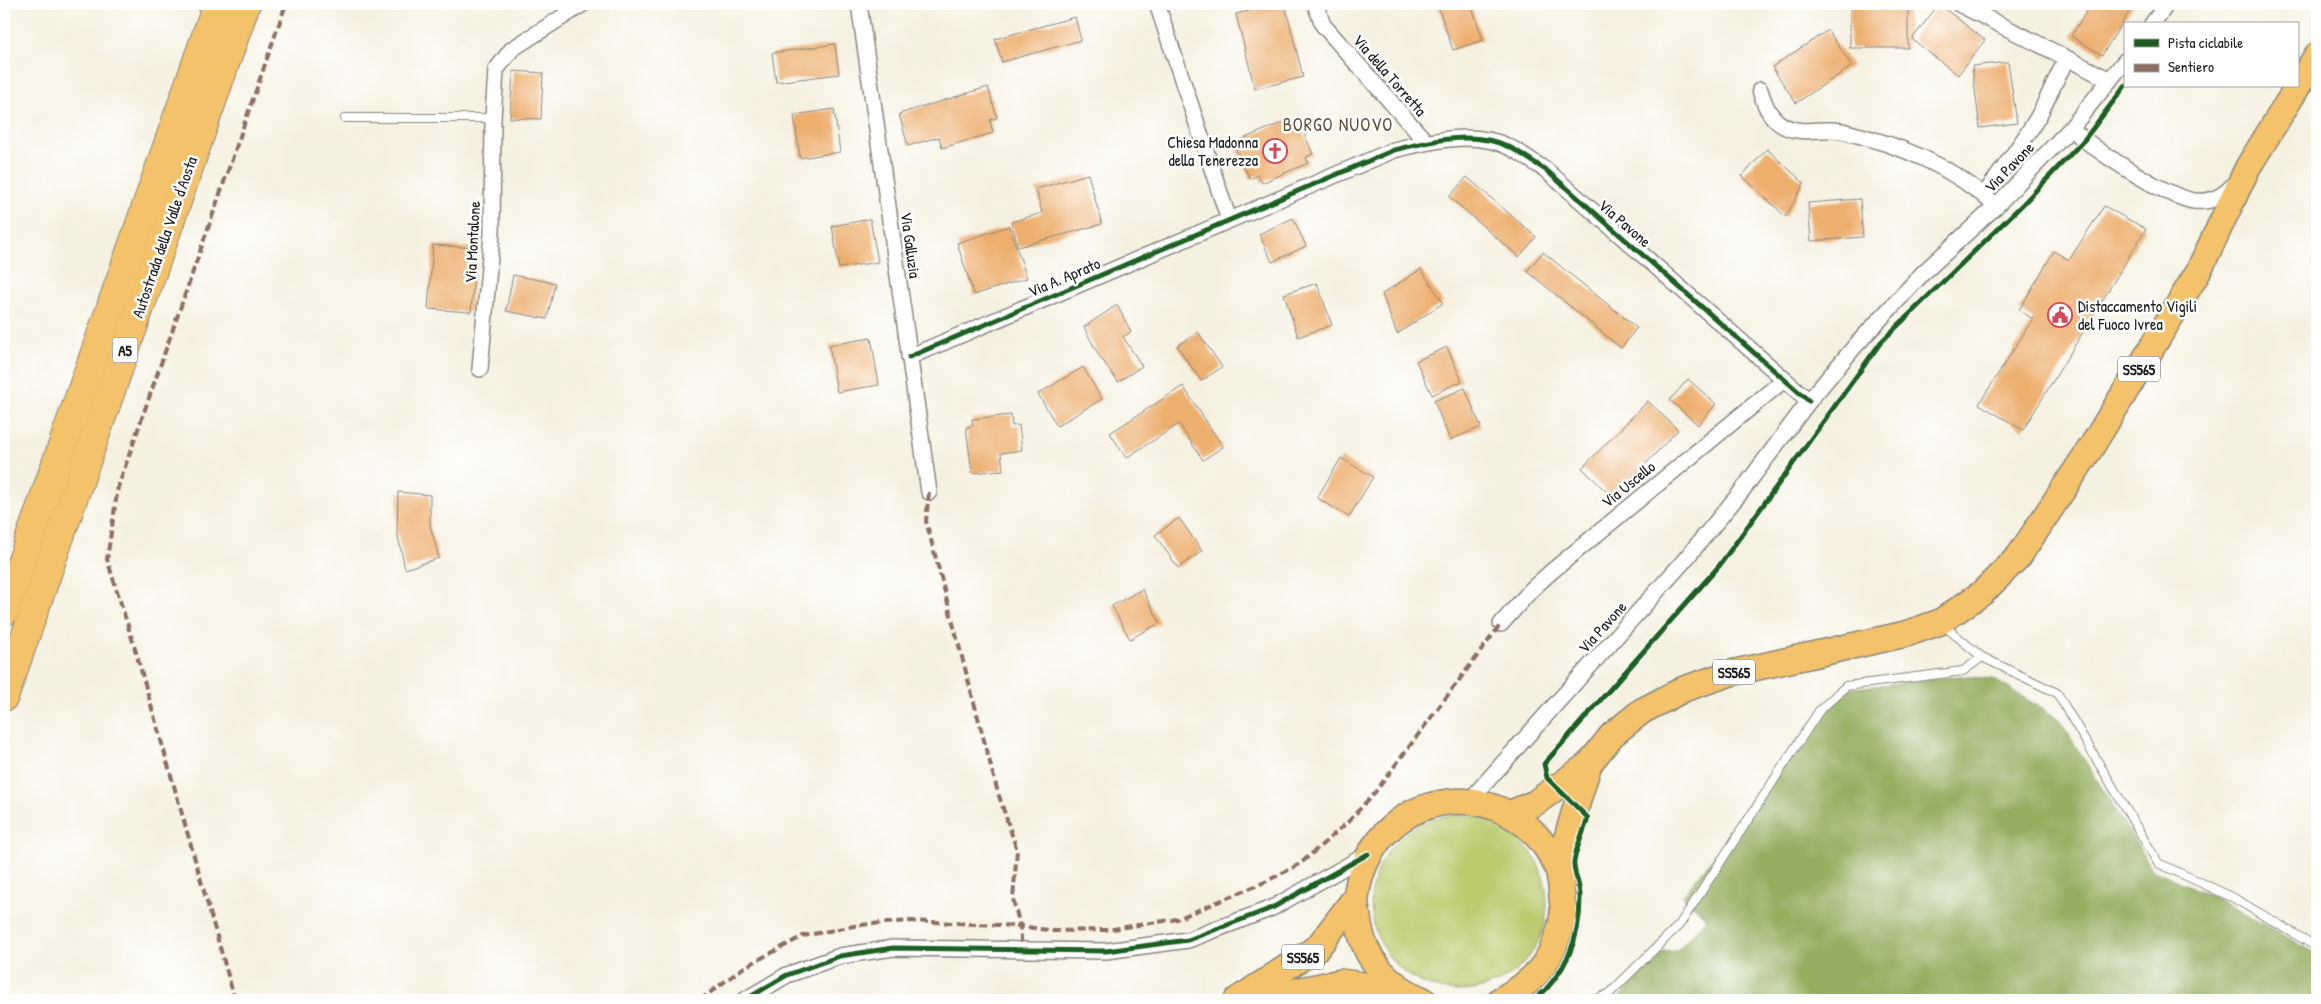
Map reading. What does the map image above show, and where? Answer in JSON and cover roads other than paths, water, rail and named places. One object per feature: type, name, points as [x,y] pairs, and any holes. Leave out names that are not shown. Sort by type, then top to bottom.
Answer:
[{"type":"highway","name":"Autostrada della Valle d'Aosta","points":[[4,612],[217,4]]},
{"type":"highway","name":"Autostrada della Valle d'Aosta","points":[[4,697],[246,4]]},
{"type":"main road","name":"SS565","points":[[2298,86],[2317,55]]},
{"type":"main road","name":"SS565","points":[[1511,813],[1536,803],[1589,764],[1612,736],[1642,711],[1684,689],[1731,673],[1906,634],[1940,622],[1982,594],[2019,556],[2042,523],[2198,272],[2248,167],[2297,88]]},
{"type":"main road","name":"SS565","points":[[1500,1000],[1532,979],[1552,953],[1564,916],[1558,867],[1589,764]]},
{"type":"main road","name":"SS565","points":[[1237,1000],[1318,947],[1355,898],[1368,854],[1388,829],[1423,806],[1470,800],[1511,813],[1538,834],[1558,867]]},
{"type":"main road","name":"SS565","points":[[1355,898],[1361,938],[1376,967],[1400,990]]},
{"type":"main road","name":"SS565","points":[[1250,1000],[1341,982],[1400,990],[1423,1000]]},
{"type":"street","name":"Via Montalone","points":[[480,369],[492,234],[493,118],[496,70],[512,49],[583,4]]},
{"type":"street","name":"Via Galluzia","points":[[859,4],[929,492]]},
{"type":"street","points":[[1157,4],[1229,220]]},
{"type":"street","name":"Via della Torretta","points":[[1315,4],[1323,25],[1426,142]]},
{"type":"street","points":[[1959,4],[2110,80]]},
{"type":"street","points":[[2154,22],[2167,4]]},
{"type":"street","points":[[1984,195],[2040,113],[2052,84],[2067,59]]},
{"type":"street","name":"Via Pavone","points":[[1470,800],[1683,562],[1741,492],[1810,401],[1856,345],[1923,273],[1996,206],[2071,128],[2124,62]]},
{"type":"street","points":[[1760,90],[1772,117],[1782,125],[1801,132],[1820,129],[1840,131],[1891,144],[1916,154],[1964,180],[1996,206]]},
{"type":"street","points":[[2071,128],[2084,140],[2166,192],[2194,201],[2209,200],[2225,195],[2248,167]]},
{"type":"street","name":"Via Pavone","points":[[1394,150],[1426,142],[1477,138],[1508,147],[1546,170],[1810,401]]},
{"type":"street","name":"Via A. Aprato","points":[[909,357],[1394,150]]},
{"type":"street","name":"Via Uscello","points":[[1502,624],[1532,589],[1552,571],[1784,380]]},
{"type":"street","points":[[745,1000],[787,974],[840,956],[892,948],[1106,951],[1188,940],[1272,908],[1368,854]]},
{"type":"lane","points":[[345,118],[493,118]]},
{"type":"lane","points":[[1940,622],[1982,657],[2057,693],[2158,864],[2232,897],[2317,947]]},
{"type":"lane","points":[[1595,1000],[1610,993],[1680,924],[1819,711],[1832,698],[1846,686],[1963,671],[1982,657]]},
{"type":"place","name":"Chiesa Madonna della Tenerezza","points":[[1275,151]]},
{"type":"place","name":"Distaccamento Vigili del Fuoco Ivrea","points":[[2060,315]]},
{"type":"district","name":"BORGO NUOVO","points":[[1338,124]]}]
